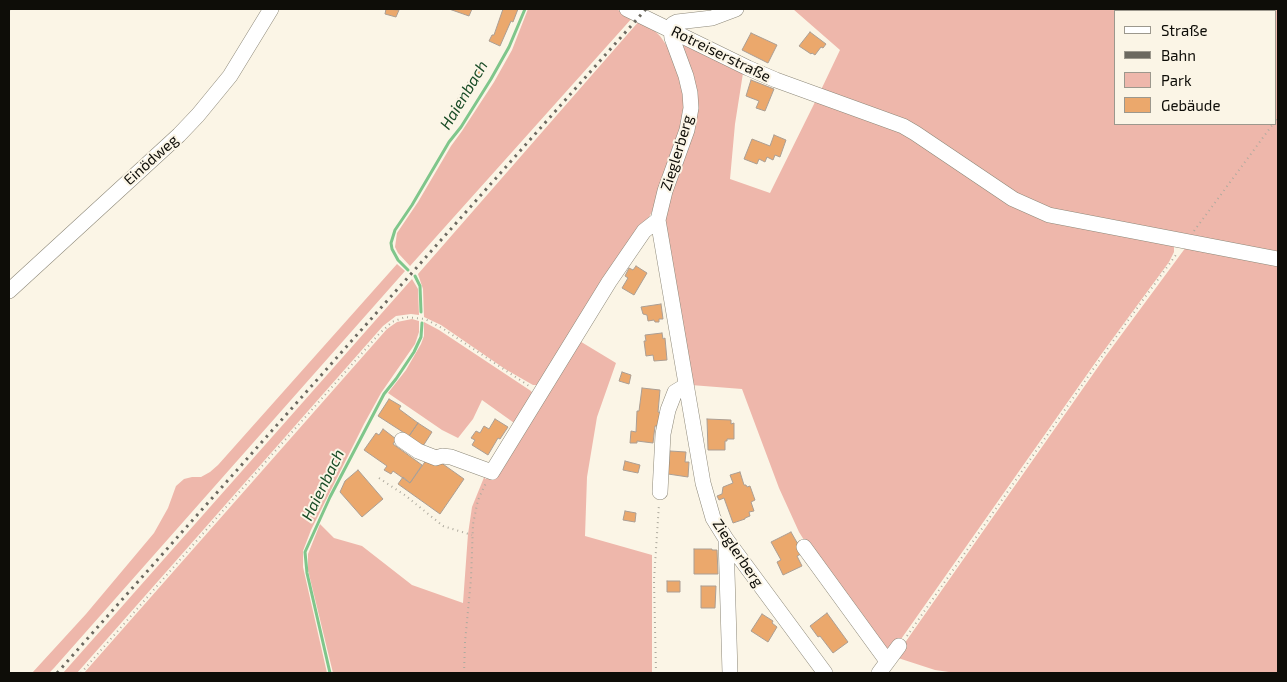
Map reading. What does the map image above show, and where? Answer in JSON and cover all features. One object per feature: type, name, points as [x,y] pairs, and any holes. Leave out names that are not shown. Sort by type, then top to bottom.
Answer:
[{"type":"street","name":"Einödweg","points":[[9,291],[179,135],[198,115],[230,76],[271,9]]},
{"type":"street","name":"Rotreiserstraße","points":[[628,9],[748,68],[815,95],[903,126],[1013,198],[1049,215],[1278,260]]},
{"type":"street","points":[[671,30],[673,24],[677,22],[712,18],[736,10]]},
{"type":"street","name":"Zieglerberg","points":[[671,30],[672,38],[686,76],[691,108],[687,130],[665,191],[658,220],[685,386],[708,502],[713,518],[726,539],[825,673]]},
{"type":"street","points":[[402,440],[418,451],[436,458],[442,456],[451,457],[492,472],[635,242],[648,227],[658,220]]},
{"type":"street","points":[[660,492],[666,416],[672,395],[678,389],[685,386]]},
{"type":"street","points":[[726,539],[730,673]]},
{"type":"street","points":[[804,547],[883,667],[900,646]]},
{"type":"path","points":[[900,646],[1118,334],[1272,125]]},
{"type":"path","points":[[81,673],[269,458],[379,334],[392,322],[401,318],[413,317],[432,323],[541,393]]},
{"type":"path","points":[[464,673],[471,579],[472,535],[476,509],[492,472]]},
{"type":"path","points":[[379,478],[406,496],[444,526],[472,535]]},
{"type":"path","points":[[656,673],[654,580],[660,492]]},
{"type":"green space","points":[[528,9],[616,9],[633,17],[410,266],[395,247],[397,233],[451,146],[494,82],[512,50]]},
{"type":"green space","points":[[793,9],[1278,9],[1278,256],[1044,209],[982,174],[820,92],[840,50]]},
{"type":"green space","points":[[640,20],[660,36],[681,74],[686,116],[655,206],[648,219],[541,385],[533,385],[505,369],[441,325],[424,317],[423,289],[418,274]]},
{"type":"green space","points":[[686,44],[743,73],[735,124],[730,179],[770,193],[816,100],[902,131],[998,195],[1174,245],[1174,252],[1169,262],[1100,356],[899,642],[888,651],[814,556],[799,532],[779,488],[742,389],[691,385],[665,217],[667,203],[689,137],[682,47]]},
{"type":"green space","points":[[1186,247],[1278,263],[1278,673],[956,673],[935,670],[895,657],[1105,357]]},
{"type":"green space","points":[[397,264],[405,271],[54,668],[49,673],[32,673],[86,614],[154,533],[168,508],[176,486],[184,479],[201,477],[218,465]]},
{"type":"green space","points":[[412,279],[418,289],[419,315],[396,316],[383,326],[77,673],[63,673]]},
{"type":"green space","points":[[412,319],[419,321],[419,332],[415,344],[381,393],[364,424],[311,530],[303,551],[303,567],[327,673],[84,673],[387,329],[397,322]]},
{"type":"green space","points":[[424,322],[531,391],[533,394],[517,425],[482,400],[473,419],[458,438],[442,430],[388,393],[406,370],[421,344],[424,336]]},
{"type":"green space","points":[[578,340],[616,363],[597,417],[587,477],[585,536],[652,555],[652,673],[333,673],[308,570],[308,554],[320,524],[334,538],[362,546],[412,585],[463,603],[472,507],[485,475],[485,479],[493,477]]},
{"type":"building","points":[[386,9],[399,10],[396,17],[385,14]]},
{"type":"building","points":[[449,9],[472,9],[469,16]]},
{"type":"building","points":[[503,9],[518,9],[500,46],[489,41],[492,35],[494,35]]},
{"type":"building","points":[[810,32],[826,44],[815,55],[799,46]]},
{"type":"building","points":[[751,33],[777,45],[768,63],[742,50]]},
{"type":"building","points":[[476,69],[483,74],[462,107],[455,103]]},
{"type":"building","points":[[751,80],[774,89],[765,111],[756,108],[759,101],[746,96]]},
{"type":"building","points":[[774,135],[786,140],[780,157],[775,155],[773,160],[767,157],[765,162],[759,159],[757,164],[744,159],[752,139],[770,146]]},
{"type":"building","points":[[636,266],[647,273],[634,295],[622,288],[628,278],[625,276],[629,268],[633,270]]},
{"type":"building","points":[[661,304],[663,319],[659,319],[659,322],[654,320],[648,321],[647,315],[643,314],[641,307]]},
{"type":"building","points":[[662,333],[663,339],[665,338],[667,360],[654,361],[653,355],[646,356],[645,335]]},
{"type":"building","points":[[622,372],[631,375],[629,384],[619,381]]},
{"type":"building","points":[[642,388],[660,390],[658,412],[661,413],[660,426],[655,426],[653,443],[637,441],[637,443],[630,443],[631,431],[636,432],[637,411],[639,411]]},
{"type":"building","points":[[389,399],[401,406],[399,409],[418,423],[409,436],[378,416]]},
{"type":"building","points":[[495,419],[508,427],[500,439],[498,438],[488,455],[472,445],[475,440],[471,438],[476,431],[480,433],[484,426],[489,429]]},
{"type":"building","points":[[707,419],[731,420],[731,424],[734,423],[734,439],[727,439],[725,441],[725,450],[708,450]]},
{"type":"building","points":[[418,423],[432,432],[423,446],[409,436]]},
{"type":"building","points":[[383,429],[396,439],[393,444],[422,465],[410,483],[393,471],[391,474],[384,470],[387,466],[364,450],[376,433],[379,435]]},
{"type":"building","points":[[670,451],[686,452],[685,462],[689,462],[688,477],[668,474]]},
{"type":"building","points":[[427,459],[437,466],[440,462],[464,479],[440,514],[398,484],[403,477],[410,483]]},
{"type":"building","points":[[625,461],[640,465],[638,473],[623,470]]},
{"type":"building","points":[[358,470],[383,499],[362,517],[340,492],[345,481]]},
{"type":"building","points":[[740,472],[744,485],[750,486],[755,500],[751,502],[754,511],[749,512],[750,516],[745,519],[733,523],[724,498],[719,500],[717,496],[722,494],[723,487],[733,483],[730,475]]},
{"type":"building","points":[[625,511],[636,513],[635,522],[623,520]]},
{"type":"building","points":[[791,532],[803,553],[797,556],[802,566],[783,575],[777,562],[781,560],[771,542]]},
{"type":"building","points":[[694,549],[717,550],[718,574],[694,574]]},
{"type":"building","points":[[667,581],[680,581],[680,592],[667,592]]},
{"type":"building","points":[[701,586],[716,586],[715,608],[701,608]]},
{"type":"building","points":[[827,613],[848,642],[833,653],[810,626]]},
{"type":"building","points":[[762,614],[773,621],[772,623],[777,627],[768,642],[751,631]]},
{"type":"waterway","name":"Haienbach","points":[[408,270],[398,260],[392,249],[391,243],[395,230],[449,142],[461,127],[491,79],[509,47],[525,9]]},
{"type":"waterway","name":"Haienbach","points":[[415,276],[420,286],[421,312]]},
{"type":"waterway","name":"Haienbach","points":[[330,673],[307,573],[305,552],[330,497],[384,394],[414,352],[421,337],[422,323]]},
{"type":"railway","points":[[57,673],[646,9]]}]
